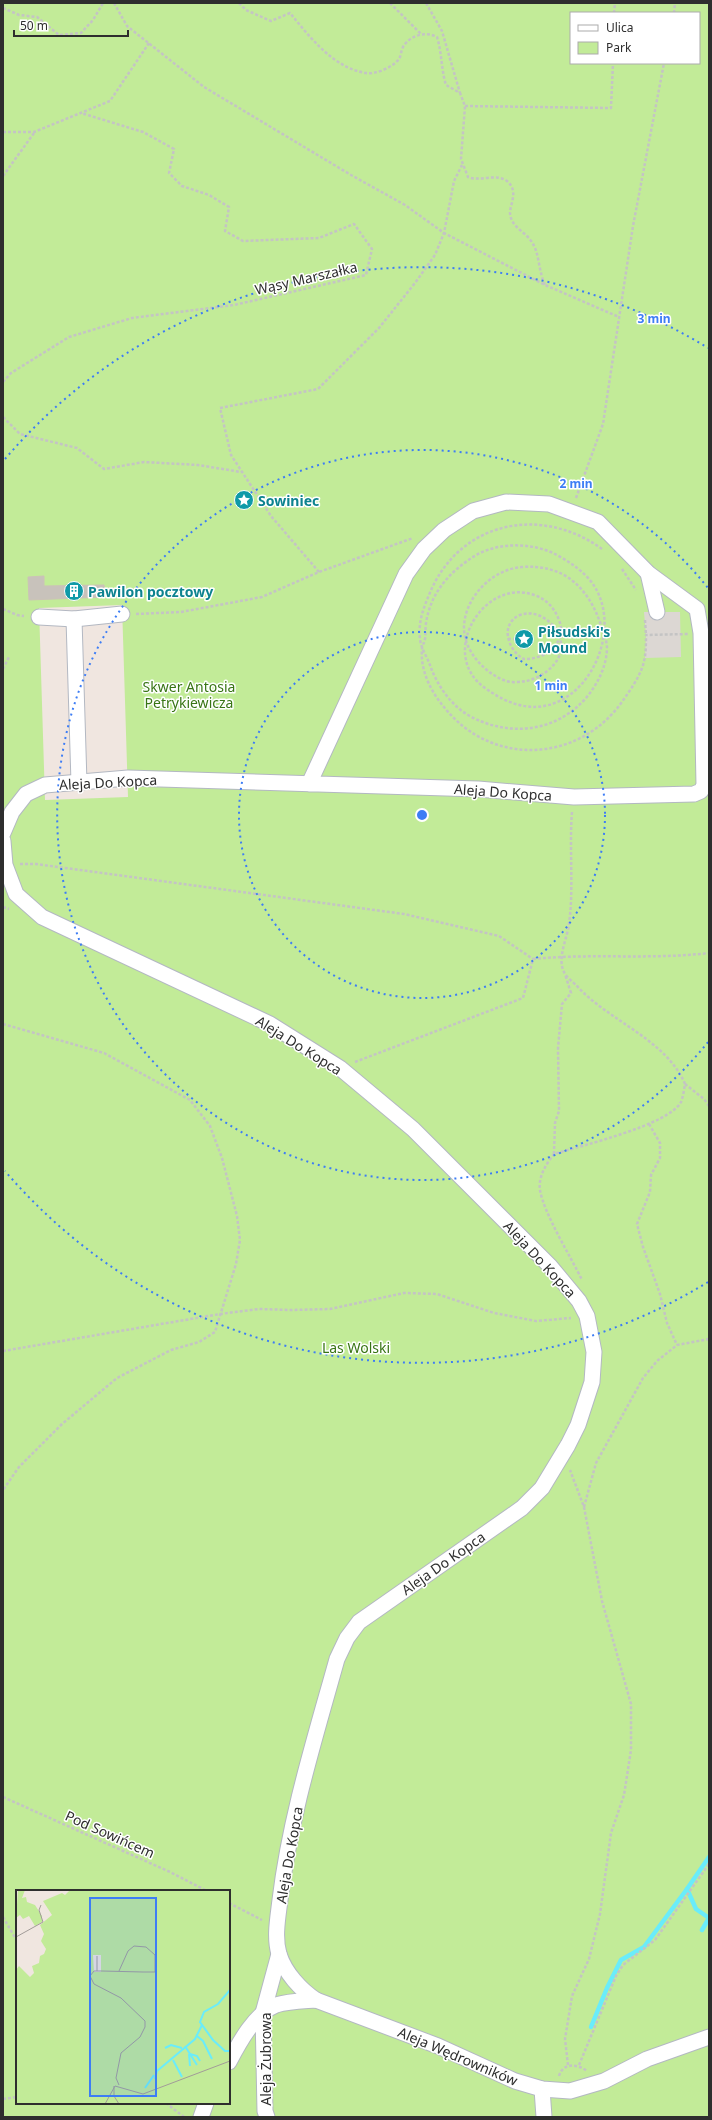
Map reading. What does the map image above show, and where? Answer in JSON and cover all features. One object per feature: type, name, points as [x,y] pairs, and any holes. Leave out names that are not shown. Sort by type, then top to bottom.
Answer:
[{"type":"street","points":[[309,784],[399,587],[424,549],[444,530],[473,511],[506,502],[527,502],[549,504],[598,522],[648,573],[697,609],[695,633]]},
{"type":"street","points":[[648,573],[651,612]]},
{"type":"street","points":[[39,617],[74,619],[126,613]]},
{"type":"street","points":[[74,619],[79,783]]},
{"type":"street","name":"Aleja Do Kopca","points":[[3,833],[12,812],[26,794],[45,785],[128,778],[478,789],[574,797],[694,794],[701,791],[704,785],[695,633]]},
{"type":"street","name":"Aleja Do Kopca","points":[[3,841],[5,865],[16,894],[42,917],[270,1024],[340,1068],[413,1129],[550,1266],[579,1301],[587,1316],[594,1352],[592,1382],[578,1425],[568,1445],[542,1488],[522,1508],[374,1610],[359,1622],[347,1638],[337,1659],[294,1813],[283,1873],[277,1928],[279,1954],[297,1984],[316,2000]]},
{"type":"street","name":"Aleja Żubrowa","points":[[267,2117],[265,2111],[263,2013],[279,1954]]},
{"type":"street","name":"Aleja Wędrowników","points":[[230,2060],[252,2025],[263,2013],[276,2005],[297,2001],[316,2000],[438,2046],[515,2082],[542,2089],[570,2091],[604,2081],[647,2059],[709,2037]]},
{"type":"street","points":[[542,2089],[544,2117]]},
{"type":"street","points":[[201,2117],[206,2104]]},
{"type":"path","points":[[3,8],[19,14],[37,17],[59,35],[81,33],[93,20],[102,3]]},
{"type":"path","points":[[114,3],[127,26],[204,87],[351,175],[405,205],[444,233],[545,285],[619,317]]},
{"type":"path","points":[[239,3],[246,10],[271,21],[290,13],[320,49],[347,66],[367,74],[390,66],[399,59],[403,46],[421,34],[430,33],[437,37],[442,51],[440,60],[446,85],[460,94]]},
{"type":"path","points":[[390,3],[421,34]]},
{"type":"path","points":[[319,572],[271,516],[231,455],[220,408],[318,389],[379,328],[411,289],[435,255],[444,233],[454,181],[462,165],[465,106],[460,94],[442,31],[426,3]]},
{"type":"path","points":[[3,132],[34,132],[110,101],[149,43]]},
{"type":"path","points":[[465,106],[611,108],[613,64]]},
{"type":"path","points":[[571,512],[603,424],[633,226],[664,64]]},
{"type":"path","name":"Wąsy Marszałka","points":[[3,382],[11,373],[69,337],[132,318],[234,305],[366,275],[372,249],[354,224],[319,238],[244,241],[225,231],[229,207],[209,195],[182,186],[169,173],[174,149],[142,132],[81,113]]},
{"type":"path","points":[[3,176],[34,132]]},
{"type":"path","points":[[462,165],[468,177],[474,180],[496,178],[506,181],[510,186],[515,198],[510,213],[517,230],[526,235],[534,245],[538,268],[545,285]]},
{"type":"path","points":[[3,417],[20,434],[77,448],[104,469],[144,462],[198,465],[242,472]]},
{"type":"path","points":[[608,553],[576,533],[558,527],[522,524],[488,532],[459,551],[436,577],[422,611],[420,624],[422,658],[428,681],[437,699],[452,718],[464,729],[478,738],[510,750],[534,751],[556,747],[586,735],[616,711],[636,682],[645,658],[646,635],[651,612]]},
{"type":"path","points":[[126,613],[144,615],[181,612],[262,597],[319,572],[396,542],[417,537]]},
{"type":"path","points":[[422,646],[425,638],[426,623],[443,581],[465,562],[484,551],[512,545],[543,548],[573,564],[591,581],[601,602],[605,618],[604,634],[599,656],[586,681],[568,696],[545,706],[520,706],[497,697],[480,685],[466,665],[463,646],[466,639],[475,618],[490,602],[505,593],[522,591],[547,601],[560,621],[562,632],[560,639],[546,654],[532,660],[524,659],[518,656],[509,646],[509,628],[514,619],[521,615],[531,613],[542,616],[552,624],[560,639],[562,645],[557,658],[544,674],[529,681],[508,682],[486,670],[472,652],[466,639],[464,628],[466,614],[473,598],[484,584],[499,574],[520,567],[544,568],[567,576],[583,590],[591,601],[604,634],[607,650],[604,666],[589,694],[569,714],[544,726],[530,729],[491,725],[466,714],[441,688],[422,646]]},
{"type":"path","points":[[621,568],[638,597]]},
{"type":"path","points":[[3,609],[17,615],[39,617]]},
{"type":"path","points":[[646,635],[695,633]]},
{"type":"path","points":[[508,639],[519,639],[521,642],[526,643],[530,638],[526,634],[520,636],[519,639]]},
{"type":"path","points":[[3,669],[9,658]]},
{"type":"path","points":[[554,1154],[555,1123],[559,1111],[558,1048],[562,1004],[571,993],[564,972],[562,956],[569,924],[570,836],[574,797]]},
{"type":"path","points":[[5,865],[36,864],[404,914],[499,936],[533,959],[562,956],[678,956],[709,952]]},
{"type":"path","points":[[340,1068],[523,998],[533,959]]},
{"type":"path","points":[[564,972],[586,996],[660,1050],[676,1067],[685,1084],[704,1099],[709,1106]]},
{"type":"path","points":[[3,1024],[104,1053],[190,1100],[210,1126],[226,1172],[237,1216],[240,1240],[236,1264],[215,1332],[199,1342],[171,1350],[116,1378],[62,1424],[19,1467],[3,1490]]},
{"type":"path","points":[[583,1282],[546,1207],[540,1189],[544,1166],[554,1154],[649,1124],[667,1115],[681,1102],[685,1084]]},
{"type":"path","points":[[649,1124],[660,1143],[660,1158],[651,1175],[650,1192],[637,1224],[643,1247],[660,1294],[667,1323],[677,1345]]},
{"type":"path","points":[[3,1351],[220,1314],[258,1309],[330,1309],[404,1293],[437,1294],[494,1313],[536,1321],[587,1316]]},
{"type":"path","points":[[584,1507],[596,1463],[643,1378],[657,1361],[677,1345],[709,1339]]},
{"type":"path","points":[[570,1469],[584,1507],[602,1601],[631,1704],[631,1750],[624,1795],[611,1833],[600,1914],[589,1959],[572,1996],[565,2039],[568,2066],[579,2065],[616,1976],[623,1965],[646,1949],[655,1940],[692,1891],[709,1864]]},
{"type":"path","name":"Pod Sowińcem","points":[[3,1797],[170,1872],[205,1890]]},
{"type":"path","points":[[230,1903],[277,1928]]},
{"type":"path","points":[[3,1917],[16,1939]]},
{"type":"path","points":[[3,2099],[16,2097]]},
{"type":"path","points":[[167,2104],[184,2117]]},
{"type":"green space","name":"Las Wolski","points":[[3,3],[709,3],[709,2117],[3,2117]],"holes":[[[122,605],[128,797],[45,800],[39,608]]]},
{"type":"shaded area","points":[[644,612],[680,612],[681,657],[645,658],[646,635]]},
{"type":"building","name":"Pawilon pocztowy","points":[[44,576],[44,586],[104,585],[105,597],[29,600],[28,577]]},
{"type":"waterway","points":[[702,1930],[709,1918],[696,1909],[687,1889],[709,1857]]},
{"type":"waterway","points":[[591,2027],[607,1988],[621,1960],[644,1947],[687,1889]]},
{"type":"place","name":"Sowiniec","points":[[244,500]]},
{"type":"place","name":"Pawilon pocztowy","points":[[74,591]]},
{"type":"place","name":"Piłsudski's Mound","points":[[524,639]]},
{"type":"park label","name":"Skwer Antosia Petrykiewicza","points":[[189,694]]}]
